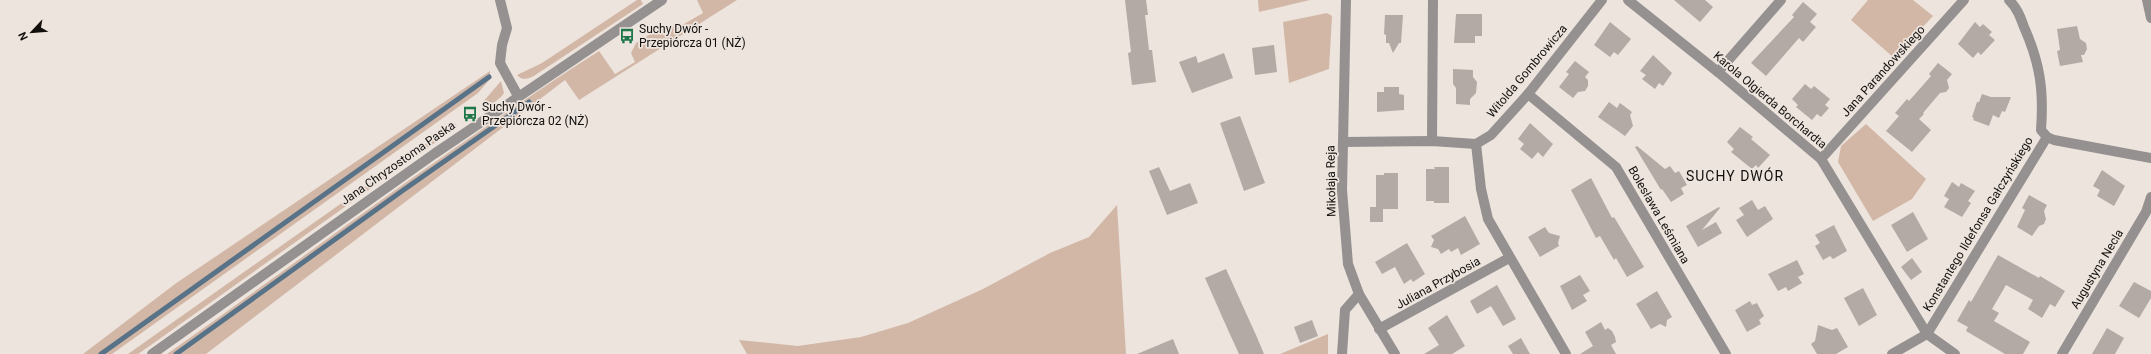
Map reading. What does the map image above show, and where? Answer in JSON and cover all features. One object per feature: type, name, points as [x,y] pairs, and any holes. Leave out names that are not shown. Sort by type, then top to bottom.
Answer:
[{"type":"street","points":[[500,0],[507,28],[502,45],[500,62],[518,96]]},
{"type":"street","name":"Jana Chryzostoma Paska","points":[[152,354],[518,96],[662,0]]},
{"type":"street","name":"Mikołaja Reja","points":[[1346,0],[1342,190],[1348,264],[1359,294],[1394,354]]},
{"type":"street","points":[[1432,142],[1433,0]]},
{"type":"street","name":"Witolda Gombrowicza","points":[[1476,144],[1492,135],[1528,94],[1602,0]]},
{"type":"street","name":"Karola Olgierda Borchardta","points":[[1628,0],[1718,72],[1821,159],[1927,334],[1955,354]]},
{"type":"street","points":[[1718,72],[1781,0]]},
{"type":"street","name":"Jana Parandowskiego","points":[[1821,159],[1964,0]]},
{"type":"street","name":"Konstantego Ildefonsa Gałczyńskiego","points":[[1892,354],[1927,334],[2047,137],[2041,130],[2043,101],[2036,53],[2016,7],[2009,0]]},
{"type":"street","points":[[2147,0],[2151,18]]},
{"type":"street","name":"Bolesława Leśmiana","points":[[1528,94],[1616,167],[1726,354]]},
{"type":"street","points":[[2047,137],[2054,140],[2151,158]]},
{"type":"street","points":[[1343,142],[1432,142],[1476,144],[1481,189],[1488,219],[1509,258],[1566,354]]},
{"type":"street","name":"Augustyna Necla","points":[[2062,354],[2146,212],[2151,196]]},
{"type":"street","name":"Juliana Przybosia","points":[[1379,329],[1509,258]]},
{"type":"street","points":[[1342,354],[1345,310],[1359,294]]},
{"type":"shaded area","points":[[637,0],[641,0],[643,4],[537,74],[527,79],[520,78],[517,75],[542,63]]},
{"type":"shaded area","points":[[697,0],[737,0],[579,100],[565,80],[206,354],[167,354],[489,124],[599,51],[615,74],[635,62],[631,53],[636,43],[665,25],[675,26],[684,24],[703,13]]},
{"type":"shaded area","points":[[1258,0],[1310,0],[1259,12]]},
{"type":"shaded area","points":[[1868,0],[1913,0],[1933,16],[1894,58],[1851,20]]},
{"type":"shaded area","points":[[1327,13],[1332,16],[1329,69],[1289,83],[1283,22]]},
{"type":"shaded area","points":[[490,71],[490,79],[478,93],[112,354],[83,354],[175,284]]},
{"type":"shaded area","points":[[501,81],[504,93],[486,109],[482,103]]},
{"type":"shaded area","points":[[455,123],[457,127],[151,345],[138,354],[128,354]]},
{"type":"shaded area","points":[[1866,124],[1926,179],[1912,199],[1873,221],[1838,162],[1841,146]]},
{"type":"shaded area","points":[[1117,205],[1126,354],[747,354],[739,340],[798,346],[861,337],[908,323],[983,289],[1050,253],[1089,237]]},
{"type":"shaded area","points":[[1328,334],[1328,354],[1280,354]]},
{"type":"building","points":[[1125,0],[1146,0],[1148,15],[1145,15],[1149,50],[1152,50],[1156,82],[1132,85],[1128,53],[1131,52]]},
{"type":"building","points":[[1674,0],[1705,0],[1713,7],[1700,22]]},
{"type":"building","points":[[1803,2],[1817,14],[1810,22],[1816,27],[1803,42],[1799,38],[1766,76],[1751,63],[1794,17],[1792,15]]},
{"type":"building","points":[[1456,14],[1482,14],[1482,36],[1475,36],[1475,43],[1454,43]]},
{"type":"building","points":[[1385,15],[1403,15],[1401,43],[1399,43],[1393,53],[1389,43],[1386,43],[1386,35],[1384,34]]},
{"type":"building","points":[[1610,22],[1631,39],[1618,55],[1614,52],[1610,57],[1594,45]]},
{"type":"building","points":[[1975,22],[1980,27],[1983,24],[1992,32],[1989,35],[1995,40],[1981,55],[1978,52],[1973,58],[1958,44]]},
{"type":"building","points":[[2077,26],[2080,39],[2086,43],[2087,49],[2084,55],[2081,55],[2083,62],[2060,66],[2057,51],[2060,50],[2057,29]]},
{"type":"building","points":[[1274,45],[1277,72],[1255,75],[1252,48]]},
{"type":"building","points":[[1224,53],[1233,78],[1192,93],[1179,62],[1196,56],[1198,63]]},
{"type":"building","points":[[1653,55],[1672,73],[1663,86],[1659,83],[1655,89],[1642,79],[1646,75],[1640,71]]},
{"type":"building","points":[[1575,61],[1589,72],[1585,77],[1588,80],[1588,86],[1585,91],[1578,92],[1573,98],[1559,87],[1569,74],[1566,72]]},
{"type":"building","points":[[1938,63],[1952,74],[1947,80],[1949,88],[1946,92],[1940,93],[1919,119],[1931,130],[1912,152],[1886,131],[1899,116],[1895,113],[1907,99],[1909,101],[1931,76],[1929,74]]},
{"type":"building","points":[[1453,69],[1473,70],[1473,77],[1477,82],[1476,93],[1470,99],[1470,105],[1456,104],[1456,88],[1453,84]]},
{"type":"building","points":[[1805,84],[1811,89],[1814,86],[1830,99],[1825,105],[1829,108],[1821,117],[1817,114],[1812,120],[1796,107],[1798,105],[1792,99]]},
{"type":"building","points":[[1384,87],[1399,87],[1399,94],[1404,95],[1404,110],[1377,112],[1377,92],[1384,92]]},
{"type":"building","points":[[1982,94],[1991,97],[2011,97],[2005,112],[2002,111],[1999,118],[1993,115],[1989,126],[1973,120],[1974,118],[1972,117],[1977,102],[1979,102]]},
{"type":"building","points":[[1609,102],[1617,108],[1620,103],[1632,112],[1630,115],[1633,126],[1625,136],[1598,117]]},
{"type":"building","points":[[1240,116],[1265,183],[1244,191],[1220,123]]},
{"type":"building","points":[[1530,123],[1553,144],[1543,157],[1538,152],[1532,159],[1520,149],[1524,144],[1518,139]]},
{"type":"building","points":[[1740,127],[1753,137],[1751,139],[1770,155],[1758,168],[1756,165],[1752,169],[1731,152],[1734,149],[1727,142]]},
{"type":"building","points":[[1637,146],[1665,169],[1670,166],[1675,173],[1679,171],[1687,185],[1681,188],[1684,194],[1671,202],[1662,189],[1661,190],[1635,147]]},
{"type":"building","points":[[1159,167],[1170,191],[1190,183],[1198,203],[1167,215],[1149,171]]},
{"type":"building","points":[[1434,167],[1449,167],[1449,203],[1434,203],[1434,201],[1426,201],[1426,169],[1435,169]]},
{"type":"building","points":[[2102,170],[2125,186],[2114,206],[2097,196],[2100,190],[2093,186]]},
{"type":"building","points":[[1384,173],[1398,173],[1398,209],[1383,209],[1383,222],[1370,222],[1370,207],[1376,207],[1376,175],[1384,175]]},
{"type":"building","points":[[1591,178],[1612,218],[1614,217],[1644,267],[1627,277],[1616,258],[1614,260],[1600,236],[1596,238],[1571,190]]},
{"type":"building","points":[[1952,182],[1959,187],[1961,183],[1975,191],[1968,201],[1971,203],[1962,217],[1944,207],[1949,199],[1944,196]]},
{"type":"building","points":[[2029,195],[2047,205],[2044,211],[2046,219],[2044,224],[2039,226],[2032,236],[2017,227],[2025,210],[2022,208]]},
{"type":"building","points":[[1752,200],[1758,210],[1765,206],[1773,219],[1747,237],[1736,220],[1744,215],[1739,208]]},
{"type":"building","points":[[1719,207],[1720,208],[1702,230],[1716,222],[1722,233],[1698,247],[1686,226]]},
{"type":"building","points":[[1913,212],[1928,239],[1907,252],[1891,225]]},
{"type":"building","points":[[1465,216],[1480,244],[1461,255],[1458,248],[1451,252],[1449,249],[1441,254],[1438,249],[1431,247],[1434,240],[1431,236]]},
{"type":"building","points":[[1834,225],[1847,251],[1833,259],[1830,256],[1823,260],[1815,246],[1820,243],[1815,235]]},
{"type":"building","points":[[1545,227],[1549,233],[1560,236],[1558,243],[1559,246],[1540,257],[1528,237]]},
{"type":"building","points":[[1407,243],[1425,274],[1413,282],[1411,279],[1404,284],[1395,267],[1382,274],[1375,262]]},
{"type":"building","points":[[1998,255],[2039,278],[2040,276],[2065,291],[2055,307],[2050,304],[2042,318],[2028,309],[2033,300],[2006,285],[1992,309],[1999,313],[1994,321],[2030,342],[2023,354],[2005,354],[1966,331],[1968,327],[1957,321],[1969,300],[1971,302]]},
{"type":"building","points":[[1912,258],[1922,272],[1911,280],[1901,267]]},
{"type":"building","points":[[1797,260],[1804,274],[1798,277],[1802,283],[1788,291],[1786,287],[1778,291],[1768,274]]},
{"type":"building","points":[[1226,269],[1264,354],[1239,354],[1228,330],[1205,278]]},
{"type":"building","points":[[1580,275],[1590,291],[1583,295],[1587,301],[1572,310],[1560,286]]},
{"type":"building","points":[[2134,282],[2151,291],[2151,298],[2139,318],[2119,306]]},
{"type":"building","points":[[1497,285],[1516,319],[1503,326],[1491,306],[1477,314],[1470,301]]},
{"type":"building","points":[[1863,288],[1877,315],[1859,326],[1844,298]]},
{"type":"building","points":[[1657,291],[1672,317],[1667,320],[1666,327],[1660,324],[1651,329],[1636,304]]},
{"type":"building","points":[[1750,301],[1752,305],[1757,303],[1764,316],[1759,320],[1761,324],[1747,332],[1735,310]]},
{"type":"building","points":[[1447,315],[1465,346],[1452,354],[1424,354],[1439,345],[1428,328]]},
{"type":"building","points":[[1312,320],[1318,336],[1300,343],[1294,327]]},
{"type":"building","points":[[1601,322],[1605,330],[1608,328],[1612,331],[1615,337],[1616,342],[1611,345],[1616,354],[1580,354],[1593,346],[1585,332]]},
{"type":"building","points":[[1818,325],[1832,330],[1837,328],[1848,347],[1836,354],[1817,354],[1811,344],[1815,341]]},
{"type":"building","points":[[2107,328],[2124,338],[2115,354],[2092,354]]},
{"type":"building","points":[[1521,338],[1530,354],[1513,354],[1508,346]]},
{"type":"building","points":[[1173,339],[1179,354],[1137,354]]},
{"type":"waterway","points":[[101,354],[489,77]]},
{"type":"waterway","points":[[176,354],[402,191],[529,102]]},
{"type":"place","name":"Suchy Dwór - Przepiórcza 01 (NŻ)","points":[[627,36]]},
{"type":"place","name":"Suchy Dwór - Przepiórcza 02 (NŻ)","points":[[470,114]]},
{"type":"district","name":"SUCHY DWÓR","points":[[1735,176]]}]
